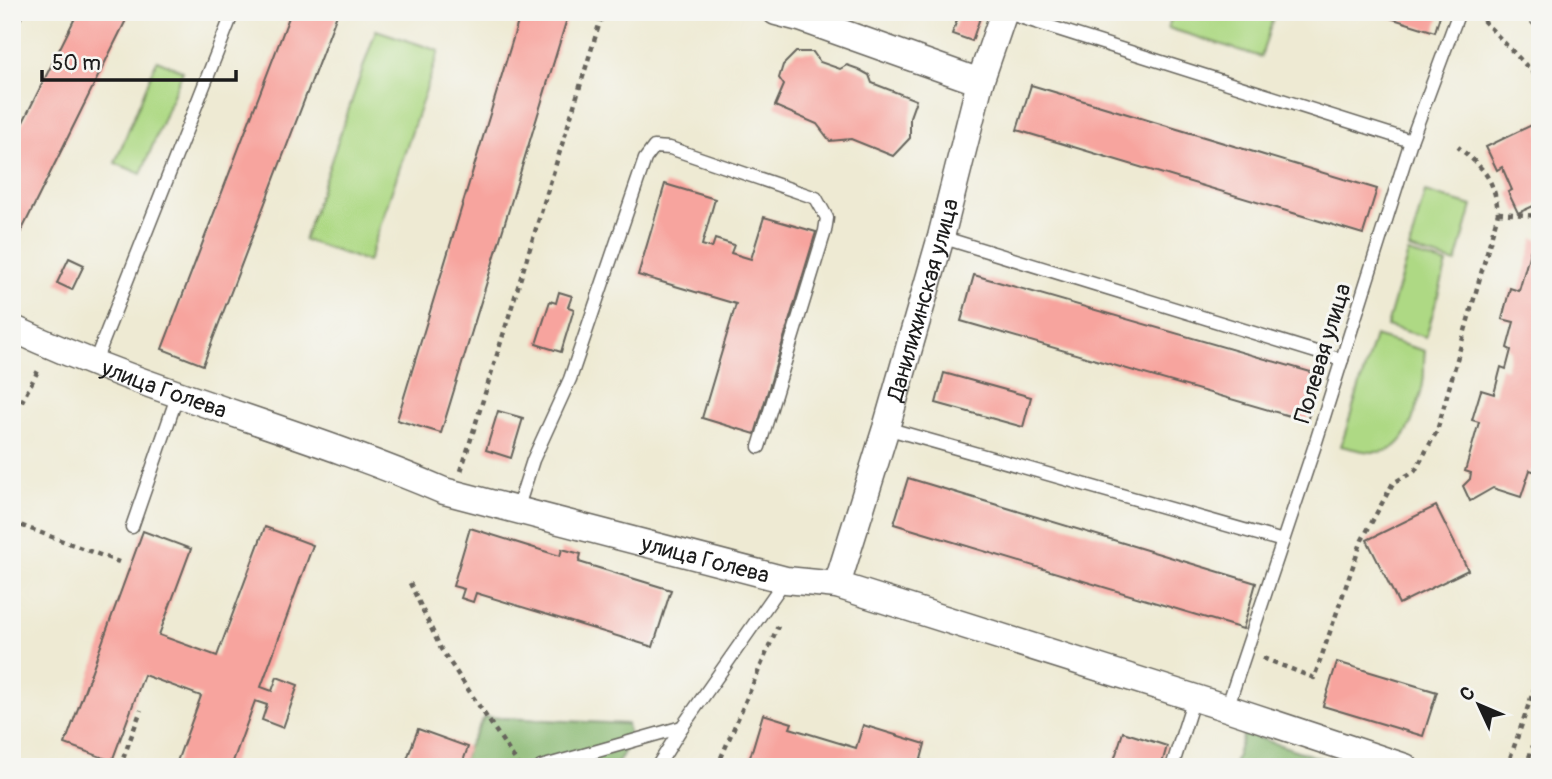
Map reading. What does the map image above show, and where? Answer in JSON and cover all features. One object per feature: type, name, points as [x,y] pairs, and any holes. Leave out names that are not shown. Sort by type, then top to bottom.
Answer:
[{"type":"street","points":[[776,12],[803,19],[980,82]]},
{"type":"street","name":"Данилихинская улица","points":[[837,585],[941,237],[980,82],[1004,12]]},
{"type":"street","name":"улица Голева","points":[[12,328],[94,365],[391,468],[444,491],[786,580],[837,585],[1227,708],[1365,761],[1405,767]]},
{"type":"lane","points":[[12,21],[17,12]]},
{"type":"lane","points":[[94,365],[233,12]]},
{"type":"lane","points":[[1004,12],[1410,141]]},
{"type":"lane","name":"Полевая улица","points":[[1227,708],[1342,360],[1410,141],[1459,12]]},
{"type":"lane","points":[[1530,12],[1540,23]]},
{"type":"lane","points":[[517,510],[533,460],[570,379],[645,159],[654,147],[670,148],[807,194],[816,198],[827,218],[759,447]]},
{"type":"lane","points":[[941,237],[1342,360]]},
{"type":"lane","points":[[132,527],[178,394]]},
{"type":"lane","points":[[886,428],[1283,541]]},
{"type":"lane","points":[[657,767],[682,727],[786,580]]},
{"type":"lane","points":[[1172,767],[1194,698]]},
{"type":"lane","points":[[541,767],[682,727]]},
{"type":"path","points":[[459,478],[603,12]]},
{"type":"path","points":[[1476,12],[1540,80]]},
{"type":"path","points":[[1245,651],[1314,678],[1363,540],[1393,483],[1415,471],[1437,431],[1498,214],[1496,191],[1486,174],[1458,147]]},
{"type":"path","points":[[1498,214],[1540,216]]},
{"type":"path","points":[[12,420],[44,357]]},
{"type":"path","points":[[12,522],[119,562]]},
{"type":"path","points":[[410,583],[441,649],[520,767]]},
{"type":"path","points":[[717,767],[780,621]]},
{"type":"path","points":[[1507,767],[1540,672]]},
{"type":"path","points":[[120,767],[141,710]]},
{"type":"path","points":[[1526,767],[1540,724]]},
{"type":"green space","points":[[1173,12],[1275,12],[1261,57],[1168,28]]},
{"type":"green space","points":[[376,30],[439,51],[368,262],[304,240]]},
{"type":"green space","points":[[157,60],[183,71],[141,174],[115,163]]},
{"type":"green space","points":[[1425,192],[1472,206],[1456,263],[1409,249]]},
{"type":"green space","points":[[1408,253],[1447,264],[1426,337],[1387,326]]},
{"type":"green space","points":[[1375,336],[1425,351],[1422,391],[1409,429],[1395,446],[1378,452],[1341,446]]},
{"type":"green space","points":[[484,717],[627,724],[631,741],[615,767],[461,767]]},
{"type":"green space","points":[[1244,733],[1346,767],[1233,767]]},
{"type":"building","points":[[78,12],[130,12],[12,250],[12,144]]},
{"type":"building","points":[[291,12],[338,12],[203,365],[162,349]]},
{"type":"building","points":[[521,12],[569,12],[441,433],[397,420]]},
{"type":"building","points":[[960,12],[982,12],[972,41],[952,34]]},
{"type":"building","points":[[1371,12],[1441,12],[1435,32]]},
{"type":"building","points":[[796,52],[813,52],[820,62],[840,69],[847,65],[858,69],[869,75],[872,83],[916,100],[910,117],[910,138],[893,156],[851,139],[830,141],[817,124],[775,106],[784,85],[779,78],[783,65]]},
{"type":"building","points":[[1031,85],[1377,189],[1363,234],[1017,130]]},
{"type":"building","points":[[1540,121],[1540,203],[1518,213],[1508,192],[1512,190],[1502,167],[1497,170],[1486,147]]},
{"type":"building","points":[[665,184],[715,199],[702,245],[712,248],[715,239],[734,245],[731,253],[751,259],[764,217],[816,232],[755,434],[702,418],[736,304],[638,275]]},
{"type":"building","points":[[1534,238],[1540,240],[1540,460],[1536,472],[1530,470],[1521,497],[1493,488],[1470,501],[1463,486],[1470,479],[1471,473],[1465,471],[1479,422],[1472,420],[1481,390],[1494,394],[1501,367],[1506,369],[1511,350],[1507,348],[1514,322],[1502,319],[1510,288],[1519,291]]},
{"type":"building","points":[[69,258],[84,265],[72,290],[57,283]]},
{"type":"building","points":[[974,275],[1321,375],[1307,421],[961,321]]},
{"type":"building","points":[[559,292],[572,296],[568,307],[574,309],[561,352],[536,344],[550,301],[556,303]]},
{"type":"building","points":[[944,373],[1031,397],[1023,427],[936,403]]},
{"type":"building","points":[[498,411],[523,418],[511,458],[486,450]]},
{"type":"building","points":[[908,478],[1256,583],[1243,629],[894,524]]},
{"type":"building","points":[[1436,506],[1468,570],[1399,604],[1367,540]]},
{"type":"building","points":[[265,527],[313,545],[261,687],[272,691],[277,677],[298,685],[283,728],[262,720],[267,705],[255,701],[231,767],[175,767],[201,696],[144,675],[112,761],[65,744],[143,531],[191,549],[159,635],[217,656]]},
{"type":"building","points":[[470,528],[560,556],[562,549],[581,554],[579,562],[671,590],[653,647],[476,593],[473,602],[461,598],[464,589],[453,586]]},
{"type":"building","points":[[1337,662],[1437,692],[1423,736],[1323,706]]},
{"type":"building","points":[[763,714],[792,723],[790,728],[856,748],[863,725],[925,744],[919,767],[758,767],[748,764]]},
{"type":"building","points":[[418,729],[468,747],[461,767],[404,767]]},
{"type":"building","points":[[1123,732],[1167,746],[1161,767],[1112,767]]}]
